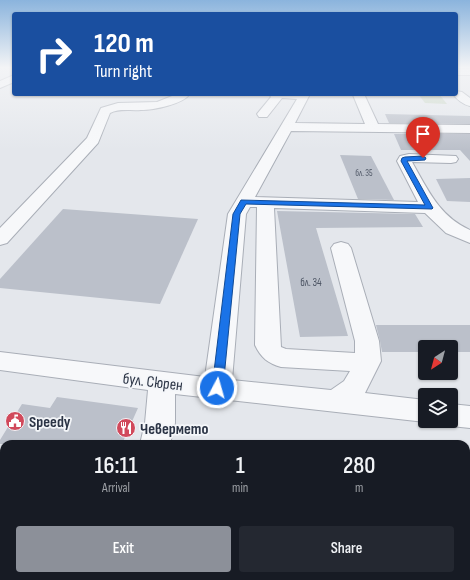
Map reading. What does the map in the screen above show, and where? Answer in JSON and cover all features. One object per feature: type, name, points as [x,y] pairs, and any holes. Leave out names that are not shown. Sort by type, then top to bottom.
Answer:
[{"type":"street","points":[[461,95],[470,104]]},
{"type":"street","points":[[0,239],[93,140],[105,111],[118,106],[156,106],[179,96]]},
{"type":"street","points":[[263,114],[277,96]]},
{"type":"street","points":[[217,388],[237,214],[304,96]]},
{"type":"street","points":[[359,96],[373,128]]},
{"type":"street","points":[[286,127],[470,129]]},
{"type":"street","points":[[451,158],[405,159],[404,161],[430,208],[453,229],[470,237]]},
{"type":"street","points":[[243,202],[430,208]]},
{"type":"street","points":[[266,203],[268,345],[270,352],[281,358],[355,362],[368,361]]},
{"type":"street","points":[[335,401],[354,388],[368,361],[367,341],[341,248]]},
{"type":"street","name":"бул. Сюрен","points":[[0,361],[162,382],[418,410]]},
{"type":"street","points":[[156,440],[160,423],[162,382]]},
{"type":"street","points":[[458,416],[470,417]]},
{"type":"green space","points":[[420,96],[441,96],[447,104],[425,103]]},
{"type":"building","points":[[385,114],[470,116],[470,124],[389,123]]},
{"type":"building","points":[[394,134],[470,134],[470,161],[460,150],[401,150]]},
{"type":"building","points":[[340,155],[371,156],[394,200],[358,199]]},
{"type":"building","points":[[470,178],[470,202],[447,201],[436,179]]},
{"type":"building","points":[[63,209],[198,219],[160,304],[0,288],[0,279]]},
{"type":"building","points":[[277,211],[415,214],[423,227],[316,228],[348,336],[300,337]]},
{"type":"building","points":[[376,325],[470,325],[470,352],[458,352],[458,340],[418,340],[418,352],[382,352]]},
{"type":"building","points":[[57,397],[138,408],[124,440],[0,440],[22,404],[50,408]]},
{"type":"place","name":"Speedy","points":[[15,421]]},
{"type":"place","name":"Чевермето","points":[[126,428]]},
{"type":"route","points":[[217,388],[237,214],[243,202],[430,208],[404,161],[405,159],[409,158],[423,158]]}]
